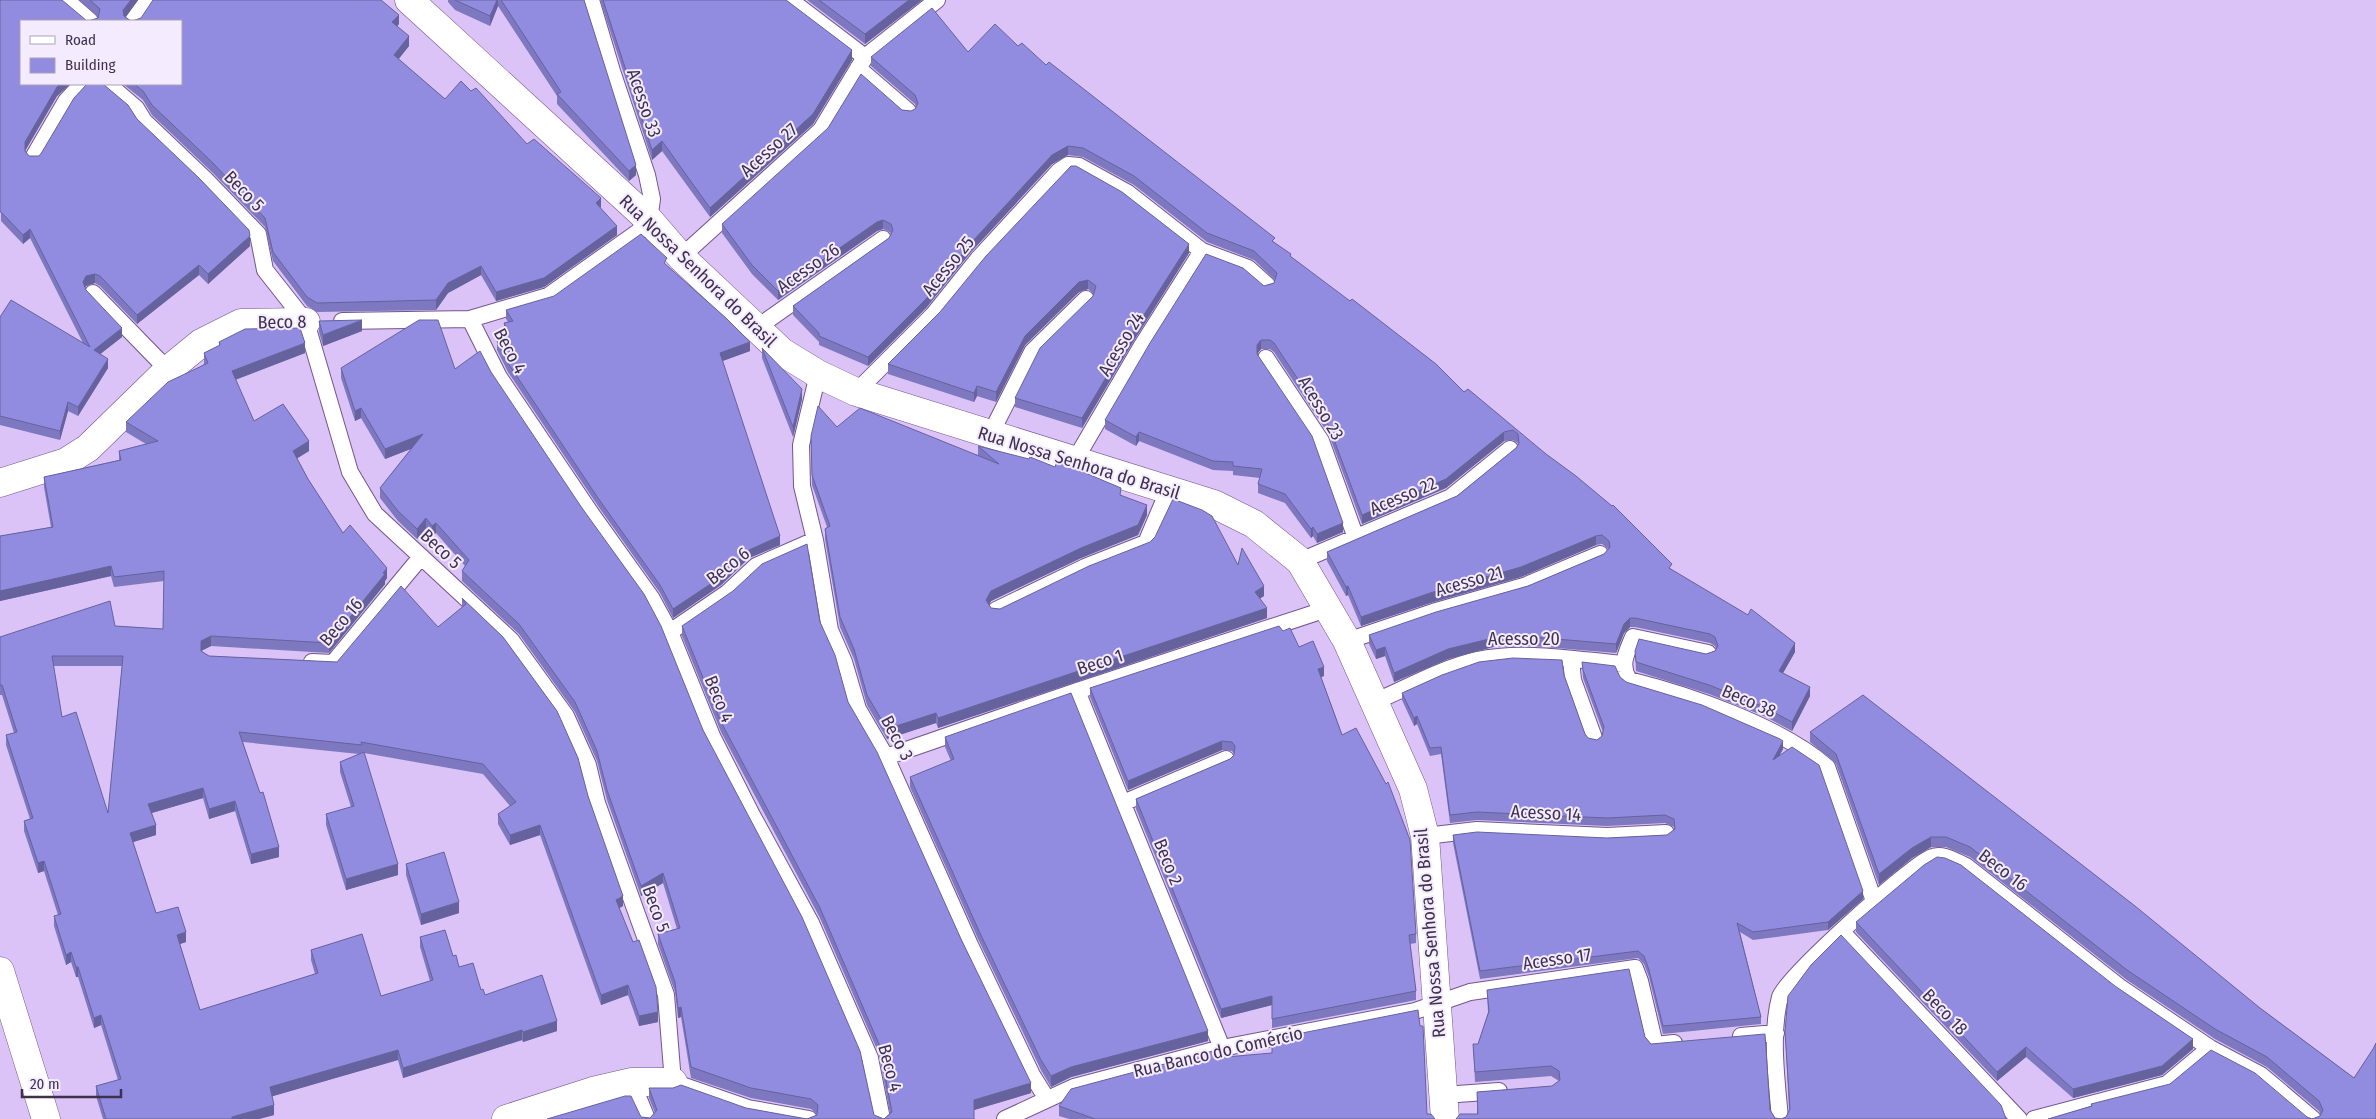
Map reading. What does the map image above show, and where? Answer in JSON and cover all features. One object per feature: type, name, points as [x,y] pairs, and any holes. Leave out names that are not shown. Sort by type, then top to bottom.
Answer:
[{"type":"street","name":"Rua Nossa Senhora do Brasil","points":[[409,0],[649,220],[682,257],[755,329],[782,352],[818,374],[856,392],[1214,504],[1254,524],[1300,561],[1347,641],[1413,789],[1425,836],[1444,1107]]},
{"type":"street","name":"Beco 8","points":[[0,483],[66,462],[81,452],[168,370],[201,343],[241,323],[306,322]]},
{"type":"street","points":[[0,971],[46,1119]]},
{"type":"street","points":[[506,1119],[592,1091],[632,1082],[673,1082]]},
{"type":"lane","points":[[66,0],[89,20]]},
{"type":"lane","points":[[134,20],[148,0]]},
{"type":"lane","name":"Acesso 33","points":[[591,0],[612,71],[647,175],[652,199],[649,220]]},
{"type":"lane","points":[[862,62],[937,0]]},
{"type":"lane","points":[[800,3],[862,62],[908,111]]},
{"type":"lane","name":"Acesso 27","points":[[682,257],[821,130],[862,62]]},
{"type":"lane","points":[[34,156],[66,101],[81,85]]},
{"type":"lane","name":"Beco 5","points":[[109,85],[136,108],[144,121],[206,180],[258,234],[265,270],[306,322],[350,472],[375,514],[420,558],[511,640],[566,716],[588,765],[597,803],[666,995],[673,1082]]},
{"type":"lane","name":"Acesso 25","points":[[856,392],[934,315],[978,259],[1059,171],[1068,165],[1079,166],[1128,193],[1202,251]]},
{"type":"lane","name":"Beco 8","points":[[306,322],[470,318],[548,296],[638,232],[649,220]]},
{"type":"lane","name":"Acesso 26","points":[[755,329],[883,239]]},
{"type":"lane","points":[[1202,251],[1248,268],[1267,285]]},
{"type":"lane","name":"Acesso 24","points":[[1075,460],[1141,348],[1202,251]]},
{"type":"lane","points":[[93,293],[168,370]]},
{"type":"lane","points":[[990,435],[1032,352],[1086,299]]},
{"type":"lane","name":"Beco 4","points":[[470,318],[499,377],[590,512],[647,591],[670,632],[712,736],[819,941],[870,1058],[882,1119]]},
{"type":"lane","name":"Acesso 23","points":[[1266,358],[1322,441],[1345,502],[1356,538]]},
{"type":"lane","name":"Beco 3","points":[[818,374],[801,445],[802,486],[815,540],[830,630],[844,662],[858,709],[886,757],[970,945],[1032,1074],[1047,1099]]},
{"type":"lane","name":"Acesso 22","points":[[1300,561],[1451,497],[1510,449]]},
{"type":"lane","points":[[996,610],[1085,567],[1146,543],[1168,491]]},
{"type":"lane","name":"Beco 6","points":[[670,632],[727,593],[756,566],[815,540]]},
{"type":"lane","name":"Acesso 21","points":[[1347,641],[1433,612],[1524,586],[1600,554]]},
{"type":"lane","name":"Beco 16","points":[[296,661],[333,664],[420,558]]},
{"type":"lane","name":"Beco 1","points":[[886,757],[1077,691],[1327,609]]},
{"type":"lane","points":[[1623,664],[1633,637],[1708,653]]},
{"type":"lane","name":"Acesso 20","points":[[1374,702],[1454,667],[1477,660],[1531,656],[1623,664]]},
{"type":"lane","points":[[1571,659],[1573,680],[1594,738]]},
{"type":"lane","name":"Beco 38","points":[[1623,664],[1625,674],[1629,680],[1678,692],[1764,728],[1810,752],[1827,767],[1874,901]]},
{"type":"lane","name":"Beco 2","points":[[1077,691],[1222,1048]]},
{"type":"lane","points":[[1123,803],[1226,759]]},
{"type":"lane","name":"Acesso 14","points":[[1425,836],[1477,830],[1607,836],[1666,833]]},
{"type":"lane","name":"Beco 16","points":[[1780,1119],[1775,1043],[1780,996],[1806,963],[1874,901],[1910,871],[1931,857],[1946,856],[1966,866],[2121,988],[2210,1048],[2260,1075],[2313,1119]]},
{"type":"lane","name":"Beco 18","points":[[1842,932],[2019,1119]]},
{"type":"lane","name":"Acesso 17","points":[[1436,1004],[1470,992],[1500,986],[1635,968],[1640,980],[1655,1045],[1692,1041]]},
{"type":"lane","name":"Rua Banco do Comércio","points":[[1005,1119],[1074,1087],[1222,1048],[1415,1011],[1436,1004]]},
{"type":"lane","points":[[1729,1038],[1776,1033]]},
{"type":"lane","points":[[2034,1119],[2167,1084],[2210,1048]]},
{"type":"lane","points":[[632,1082],[647,1119]]},
{"type":"lane","points":[[673,1082],[748,1108],[809,1119]]},
{"type":"lane","points":[[1444,1107],[1512,1089]]},
{"type":"building","points":[[0,0],[62,0],[86,20],[20,20],[20,85],[59,85],[25,142],[25,151],[29,156],[39,156],[74,98],[86,85],[104,85],[128,105],[137,119],[199,178],[249,230],[250,236],[208,274],[199,265],[137,315],[100,276],[95,274],[86,276],[83,282],[86,290],[122,328],[94,350],[108,359],[78,407],[68,402],[60,431],[0,416],[0,317],[11,300],[90,347],[30,229],[23,235],[0,212]]},
{"type":"building","points":[[90,0],[131,0],[123,10],[124,16],[130,20],[91,20],[98,18],[100,9]]},
{"type":"building","points":[[153,0],[381,0],[399,15],[392,22],[409,36],[394,55],[445,99],[461,81],[471,91],[476,88],[527,144],[534,139],[601,198],[596,203],[617,226],[544,278],[496,292],[481,266],[448,283],[436,300],[317,303],[307,297],[273,252],[265,218],[213,163],[152,105],[143,91],[135,85],[182,85],[182,20],[135,20],[141,18]]},
{"type":"building","points":[[455,0],[497,0],[490,16]]},
{"type":"building","points":[[501,0],[584,0],[636,165],[629,171],[557,94],[561,92]]},
{"type":"building","points":[[603,0],[786,0],[852,50],[813,114],[710,208],[662,141],[652,150]]},
{"type":"building","points":[[819,0],[909,0],[865,34]]},
{"type":"building","points":[[932,8],[968,52],[995,24],[1018,46],[1022,43],[1046,65],[1049,62],[1275,238],[1272,241],[1291,254],[1290,256],[1350,301],[1352,299],[1436,364],[1464,392],[1468,389],[1546,454],[1613,505],[1672,564],[1669,568],[1748,615],[1751,609],[1795,643],[1779,671],[1810,687],[1792,722],[1764,707],[1709,685],[1636,662],[1635,651],[1639,639],[1706,654],[1715,651],[1718,646],[1715,637],[1710,634],[1635,618],[1630,618],[1624,624],[1616,644],[1532,637],[1493,638],[1448,649],[1394,673],[1385,647],[1376,650],[1369,635],[1436,612],[1528,586],[1604,554],[1610,547],[1609,541],[1602,535],[1596,536],[1521,567],[1430,593],[1361,617],[1348,586],[1346,587],[1327,552],[1457,496],[1516,448],[1519,443],[1518,434],[1513,430],[1504,432],[1446,479],[1362,515],[1329,426],[1274,343],[1270,340],[1261,340],[1257,345],[1257,354],[1312,436],[1343,523],[1317,534],[1313,527],[1311,529],[1285,494],[1258,484],[1262,469],[1233,466],[1233,462],[1213,461],[1139,432],[1136,437],[1105,420],[1150,343],[1206,254],[1243,268],[1264,286],[1274,283],[1277,273],[1254,251],[1207,233],[1134,176],[1083,148],[1068,146],[1052,155],[971,243],[926,299],[868,357],[819,336],[819,333],[793,306],[889,238],[893,230],[891,224],[883,220],[877,222],[778,291],[752,265],[722,224],[828,128],[861,74],[902,110],[911,111],[915,109],[918,103],[915,95],[871,57]]},
{"type":"building","points":[[1071,166],[1076,166],[1122,192],[1189,244],[1133,332],[1082,418],[1015,398],[1040,348],[1093,296],[1096,286],[1088,280],[1079,282],[1025,336],[996,392],[977,386],[974,393],[888,364],[940,312],[986,256]]},
{"type":"building","points":[[641,234],[667,258],[664,263],[750,342],[720,353],[780,536],[749,550],[721,577],[673,609],[660,585],[598,498],[508,363],[497,341],[509,332],[504,323],[513,321],[506,310],[554,296]]},
{"type":"building","points":[[362,320],[323,335],[319,321]]},
{"type":"building","points":[[419,320],[438,320],[455,369],[480,351],[491,372],[582,508],[644,594],[661,626],[703,730],[802,917],[860,1051],[874,1115],[884,1119],[807,1119],[817,1115],[818,1105],[811,1099],[751,1088],[691,1067],[681,1007],[678,1008],[675,982],[658,934],[680,928],[663,873],[641,886],[607,790],[597,751],[575,702],[519,624],[462,571],[469,560],[436,523],[432,526],[426,518],[417,529],[398,511],[380,488],[423,434],[385,449],[361,408],[355,411],[341,368]]},
{"type":"building","points":[[300,328],[305,343],[232,371],[254,421],[283,404],[309,441],[293,451],[308,479],[343,533],[350,525],[387,568],[383,573],[385,574],[329,643],[211,636],[201,641],[201,651],[209,656],[337,662],[401,586],[438,627],[466,604],[462,598],[503,637],[557,711],[578,758],[588,796],[623,896],[616,900],[633,942],[639,940],[656,987],[658,1012],[639,1016],[628,985],[601,995],[540,825],[510,835],[498,814],[516,802],[483,764],[361,742],[362,745],[239,732],[260,793],[263,792],[279,847],[251,854],[235,801],[209,809],[203,788],[148,804],[156,825],[130,833],[156,913],[178,907],[186,932],[177,935],[200,1010],[318,973],[311,950],[362,934],[381,996],[433,980],[420,937],[445,930],[453,956],[456,955],[459,967],[473,963],[481,990],[483,989],[485,995],[542,975],[557,1021],[523,1032],[522,1030],[403,1068],[398,1050],[270,1087],[274,1105],[232,1117],[232,1119],[106,1119],[96,1086],[121,1079],[101,1015],[94,1018],[78,967],[76,967],[71,952],[66,955],[54,916],[61,914],[44,861],[38,863],[24,821],[33,818],[6,735],[17,732],[2,685],[0,685],[0,637],[110,601],[115,626],[163,629],[164,571],[114,577],[111,566],[0,591],[0,536],[53,527],[44,477],[121,460],[119,451],[158,441],[126,422],[168,382],[208,363],[204,353],[220,345],[219,342],[245,329]],"holes":[[[52,656],[123,656],[108,813],[76,712],[62,717]]]},
{"type":"building","points":[[762,348],[802,389],[793,427]]},
{"type":"building","points":[[818,406],[837,427],[860,408],[999,464],[978,446],[1029,459],[1030,457],[1055,467],[1057,461],[1121,488],[1120,495],[1147,505],[1138,525],[1081,548],[991,591],[986,600],[991,608],[1000,609],[1089,566],[1150,542],[1155,537],[1173,499],[1202,510],[1212,516],[1238,565],[1242,548],[1264,586],[1255,592],[1267,608],[938,718],[936,713],[887,729],[867,695],[854,649],[840,617],[825,529],[830,526],[812,475],[811,436]]},
{"type":"building","points":[[807,544],[820,622],[835,655],[848,702],[877,752],[961,939],[1031,1083],[974,1100],[974,1119],[884,1119],[892,1112],[879,1044],[820,908],[721,722],[682,626],[733,591],[762,564]]},
{"type":"building","points":[[1279,626],[1283,631],[1290,628],[1299,647],[1313,641],[1324,667],[1318,669],[1342,735],[1356,728],[1386,784],[1388,782],[1410,840],[1416,934],[1409,935],[1416,991],[1272,1019],[1272,996],[1221,1009],[1136,799],[1230,759],[1234,755],[1235,746],[1232,742],[1222,741],[1128,781],[1090,688]]},
{"type":"building","points":[[1513,658],[1562,660],[1564,675],[1588,738],[1597,740],[1602,736],[1604,727],[1583,670],[1582,662],[1615,666],[1620,677],[1626,682],[1702,705],[1780,739],[1783,741],[1773,760],[1792,747],[1819,765],[1863,891],[1828,922],[1753,932],[1737,923],[1761,1017],[1663,1026],[1649,970],[1644,956],[1638,951],[1480,971],[1453,835],[1477,832],[1607,838],[1667,835],[1675,829],[1674,819],[1665,815],[1607,818],[1477,812],[1450,815],[1441,747],[1430,748],[1417,716],[1414,718],[1402,693],[1442,675],[1479,662]]},
{"type":"building","points":[[1071,693],[1208,1031],[1071,1067],[1051,1076],[1041,1060],[979,931],[910,777],[954,759],[945,737]]},
{"type":"building","points":[[1863,695],[2135,906],[2260,1008],[2354,1078],[2376,1043],[2376,1119],[2312,1119],[2320,1116],[2323,1110],[2319,1101],[2267,1057],[2215,1029],[2127,970],[1970,847],[1946,837],[1931,837],[1912,848],[1879,874],[1836,754],[1810,732]]},
{"type":"building","points":[[364,752],[398,864],[346,879],[326,814],[354,806],[340,762]]},
{"type":"building","points":[[444,852],[459,902],[421,914],[406,864]]},
{"type":"building","points":[[1937,857],[1945,858],[1961,865],[2115,986],[2193,1039],[2162,1066],[2073,1089],[2026,1047],[1997,1072],[1856,922],[1924,865]]},
{"type":"building","points":[[1841,935],[2001,1105],[2006,1119],[1781,1119],[1786,1117],[1790,1109],[1785,1032],[1788,996],[1811,965]]},
{"type":"building","points":[[1629,969],[1645,1037],[1651,1044],[1765,1034],[1770,1110],[1775,1118],[1781,1119],[1456,1119],[1460,1114],[1478,1114],[1477,1092],[1552,1086],[1560,1080],[1559,1071],[1551,1066],[1475,1072],[1473,1044],[1478,1044],[1489,1011],[1487,990]]},
{"type":"building","points":[[1418,1010],[1420,1026],[1423,1026],[1427,1114],[1431,1114],[1435,1119],[1095,1119],[1059,1106],[1071,1089],[1224,1048],[1226,1057],[1272,1053],[1272,1039]]},
{"type":"building","points":[[2211,1050],[2255,1073],[2307,1117],[2312,1119],[2048,1119],[2092,1106],[2091,1104],[2170,1084]]},
{"type":"building","points":[[681,1085],[746,1108],[807,1119],[547,1119],[625,1096],[631,1096],[641,1117],[650,1118],[657,1110],[649,1088],[673,1088]]}]
